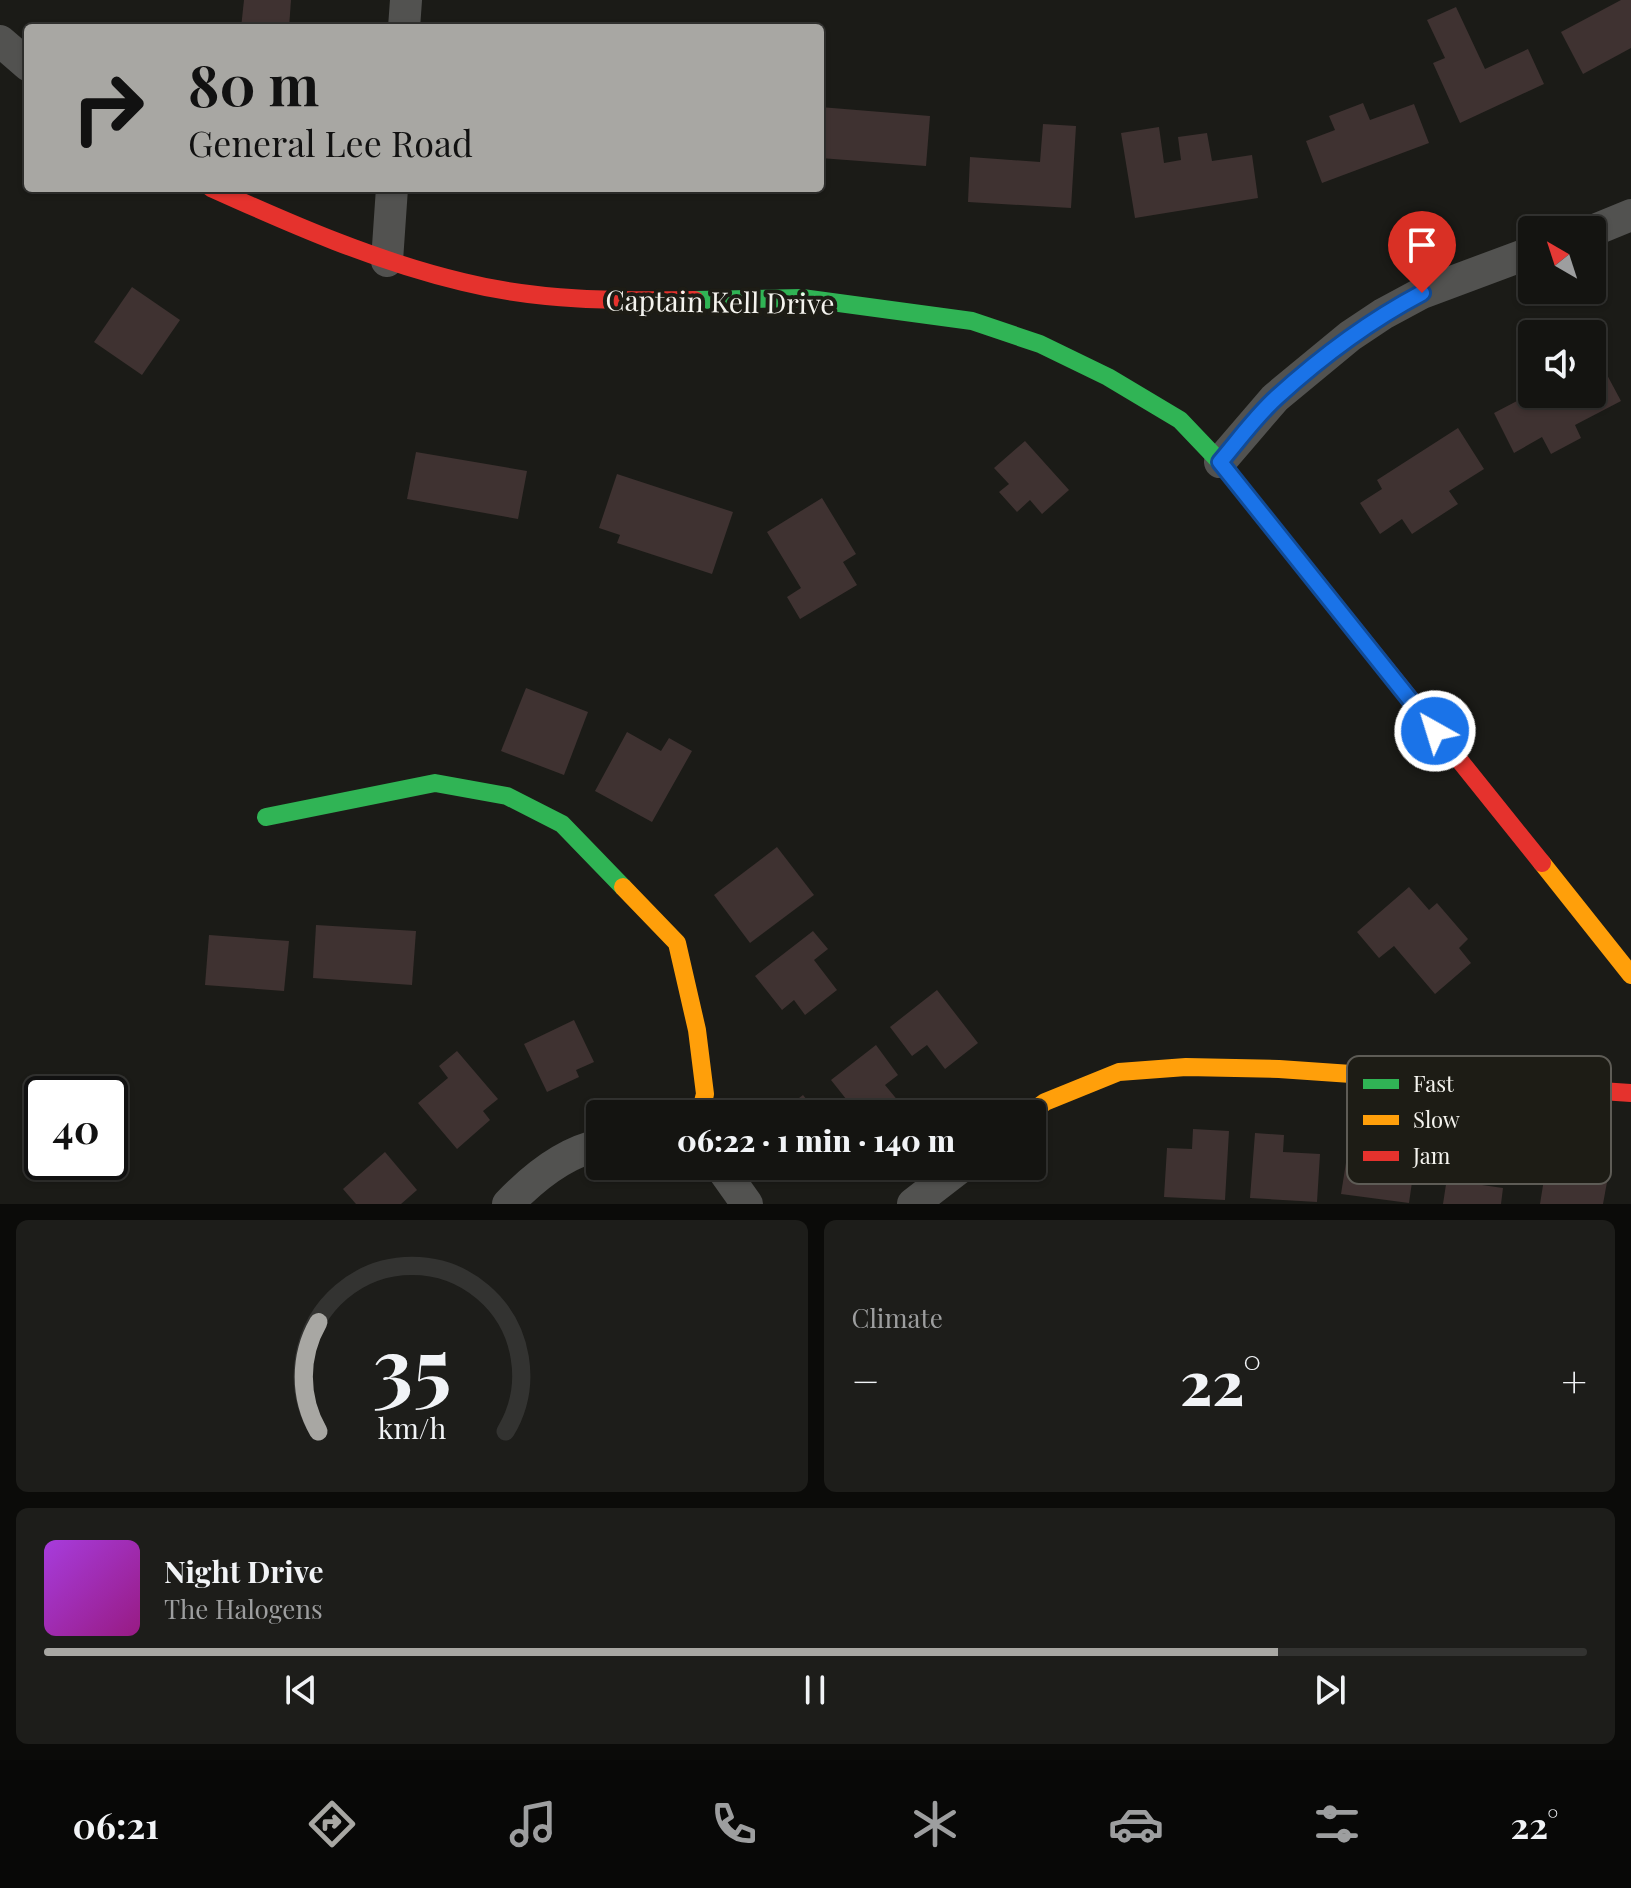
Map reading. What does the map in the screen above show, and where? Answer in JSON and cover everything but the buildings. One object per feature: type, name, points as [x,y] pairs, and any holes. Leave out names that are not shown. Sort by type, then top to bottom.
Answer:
[{"type":"street","points":[[404,24],[406,0]]},
{"type":"street","points":[[0,41],[24,62]]},
{"type":"street","name":"Captain Kell Drive","points":[[220,192],[387,261],[466,283],[562,298],[639,301],[802,298],[972,321],[1040,344],[1108,377],[1180,420],[1220,462],[1631,975]]},
{"type":"street","points":[[387,261],[392,192]]},
{"type":"street","points":[[1606,225],[1631,215]]},
{"type":"street","points":[[1220,462],[1275,398],[1350,336],[1422,293],[1518,257]]},
{"type":"street","points":[[266,817],[435,783],[507,796],[562,824],[677,943],[697,1030],[704,1100]]},
{"type":"street","points":[[1046,1102],[1119,1072],[1186,1067],[1347,1074]]},
{"type":"street","points":[[1611,1092],[1631,1093]]},
{"type":"street","points":[[508,1204],[550,1167],[586,1149]]},
{"type":"street","points":[[730,1180],[747,1204]]},
{"type":"street","points":[[913,1204],[944,1180]]},
{"type":"traffic: fast","points":[[695,300],[802,298],[972,321],[1040,344],[1108,377],[1180,420],[1248,497]]},
{"type":"traffic: fast","points":[[266,817],[435,783],[507,796],[562,824],[623,887]]},
{"type":"traffic: slow","points":[[1542,863],[1631,975]]},
{"type":"traffic: slow","points":[[623,887],[677,943],[697,1030],[704,1100]]},
{"type":"traffic: slow","points":[[1046,1102],[1119,1072],[1186,1067],[1347,1074]]},
{"type":"traffic: jam","points":[[220,192],[366,253],[463,282],[550,296],[695,300]]},
{"type":"traffic: jam","points":[[1248,497],[1542,863]]},
{"type":"traffic: jam","points":[[1611,1092],[1631,1093]]},
{"type":"route","points":[[1422,293],[1350,336],[1275,398],[1220,462],[1435,731]]}]
